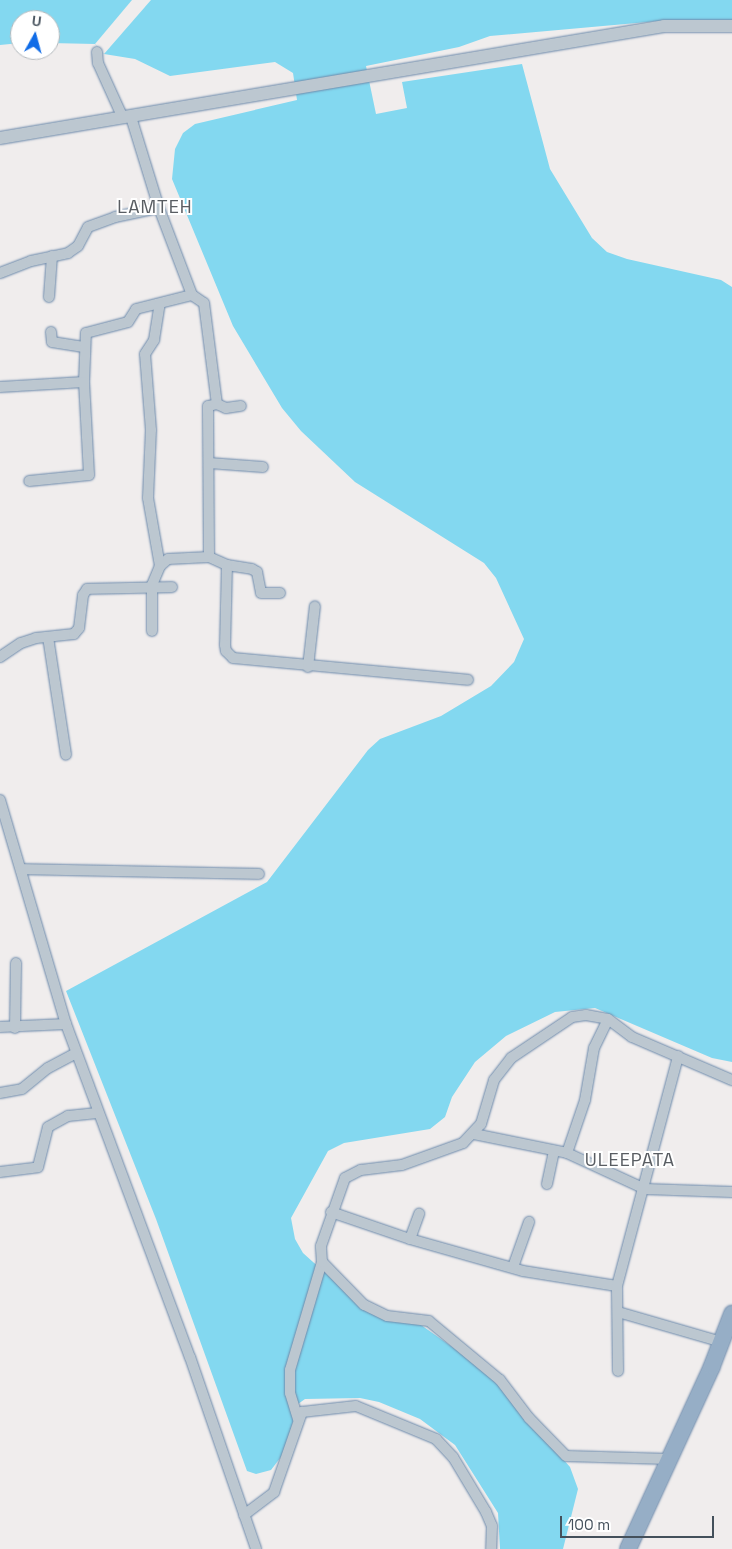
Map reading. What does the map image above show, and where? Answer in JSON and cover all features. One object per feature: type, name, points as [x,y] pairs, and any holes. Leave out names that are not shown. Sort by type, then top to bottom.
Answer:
[{"type":"highway","points":[[628,1549],[722,1342],[732,1314]]},
{"type":"street","points":[[0,138],[391,70],[664,26],[732,26]]},
{"type":"street","points":[[97,52],[98,63],[127,117],[192,294],[200,299],[205,308],[217,404]]},
{"type":"street","points":[[0,273],[52,256],[68,253],[78,246],[88,227],[115,217],[159,208]]},
{"type":"street","points":[[49,297],[52,256]]},
{"type":"street","points":[[29,481],[89,475],[84,382],[85,335],[89,331],[128,322],[136,309],[192,294]]},
{"type":"street","points":[[160,304],[154,340],[145,354],[151,430],[148,498],[160,566]]},
{"type":"street","points":[[51,332],[52,342],[84,347]]},
{"type":"street","points":[[0,387],[84,382]]},
{"type":"street","points":[[209,557],[208,406],[217,404],[226,408],[241,406]]},
{"type":"street","points":[[208,463],[263,467]]},
{"type":"street","points":[[152,631],[152,585],[160,566],[168,559],[209,557],[227,565],[257,572],[261,593],[280,593]]},
{"type":"street","points":[[227,565],[225,645],[229,655],[308,667],[468,680]]},
{"type":"street","points":[[0,657],[21,643],[74,634],[78,628],[82,595],[87,589],[152,585],[172,587]]},
{"type":"street","points":[[308,667],[315,606]]},
{"type":"street","points":[[48,637],[66,755]]},
{"type":"street","points":[[0,800],[22,869],[66,1024],[121,1179],[190,1357],[256,1549]]},
{"type":"street","points":[[22,869],[259,874]]},
{"type":"street","points":[[15,1028],[16,963]]},
{"type":"street","points":[[298,1417],[290,1393],[290,1370],[321,1264],[321,1246],[331,1212],[347,1177],[361,1170],[402,1165],[463,1143],[482,1124],[494,1080],[511,1058],[572,1017],[586,1015],[608,1019],[632,1037],[732,1080]]},
{"type":"street","points":[[567,1154],[585,1100],[594,1048],[608,1019]]},
{"type":"street","points":[[0,1027],[15,1028],[66,1024]]},
{"type":"street","points":[[0,1093],[22,1089],[48,1068],[76,1053]]},
{"type":"street","points":[[618,1371],[617,1286],[645,1190],[678,1056]]},
{"type":"street","points":[[0,1172],[38,1167],[48,1127],[68,1116],[98,1113]]},
{"type":"street","points":[[474,1134],[567,1154],[645,1190],[732,1192]]},
{"type":"street","points":[[547,1184],[554,1151]]},
{"type":"street","points":[[331,1212],[410,1239],[513,1267],[617,1286]]},
{"type":"street","points":[[410,1239],[418,1214]]},
{"type":"street","points":[[513,1267],[529,1222]]},
{"type":"street","points":[[321,1264],[374,1312],[430,1322],[443,1331],[500,1380],[529,1418],[566,1456],[669,1459]]},
{"type":"street","points":[[618,1312],[722,1342]]},
{"type":"street","points":[[244,1515],[274,1492],[298,1417],[308,1409],[356,1406],[436,1439],[453,1457],[486,1512],[492,1526],[491,1549]]},
{"type":"water","points":[[0,0],[732,0],[732,20],[659,21],[490,36],[459,47],[366,66],[376,114],[407,108],[402,82],[522,64],[550,169],[592,238],[607,252],[627,259],[721,280],[732,287],[732,1062],[712,1058],[595,1008],[555,1012],[506,1036],[475,1062],[452,1097],[445,1117],[430,1129],[344,1143],[328,1151],[291,1218],[295,1239],[303,1253],[362,1306],[421,1325],[485,1370],[570,1467],[578,1489],[563,1549],[500,1549],[498,1513],[455,1445],[420,1419],[379,1402],[360,1398],[305,1399],[298,1404],[284,1453],[271,1470],[256,1474],[247,1471],[156,1219],[66,991],[267,882],[368,750],[380,739],[441,716],[491,686],[514,662],[524,639],[496,578],[484,563],[355,482],[301,431],[282,408],[233,326],[172,179],[175,149],[183,133],[195,124],[297,100],[293,73],[275,62],[170,76],[135,59],[104,54],[95,44],[60,43],[60,10],[10,10],[10,44],[0,45]]},
{"type":"pier","points":[[132,0],[151,0],[104,54],[95,44]]},
{"type":"district","name":"LAMTEH","points":[[155,207]]},
{"type":"district","name":"ULEEPATA","points":[[630,1160]]}]
